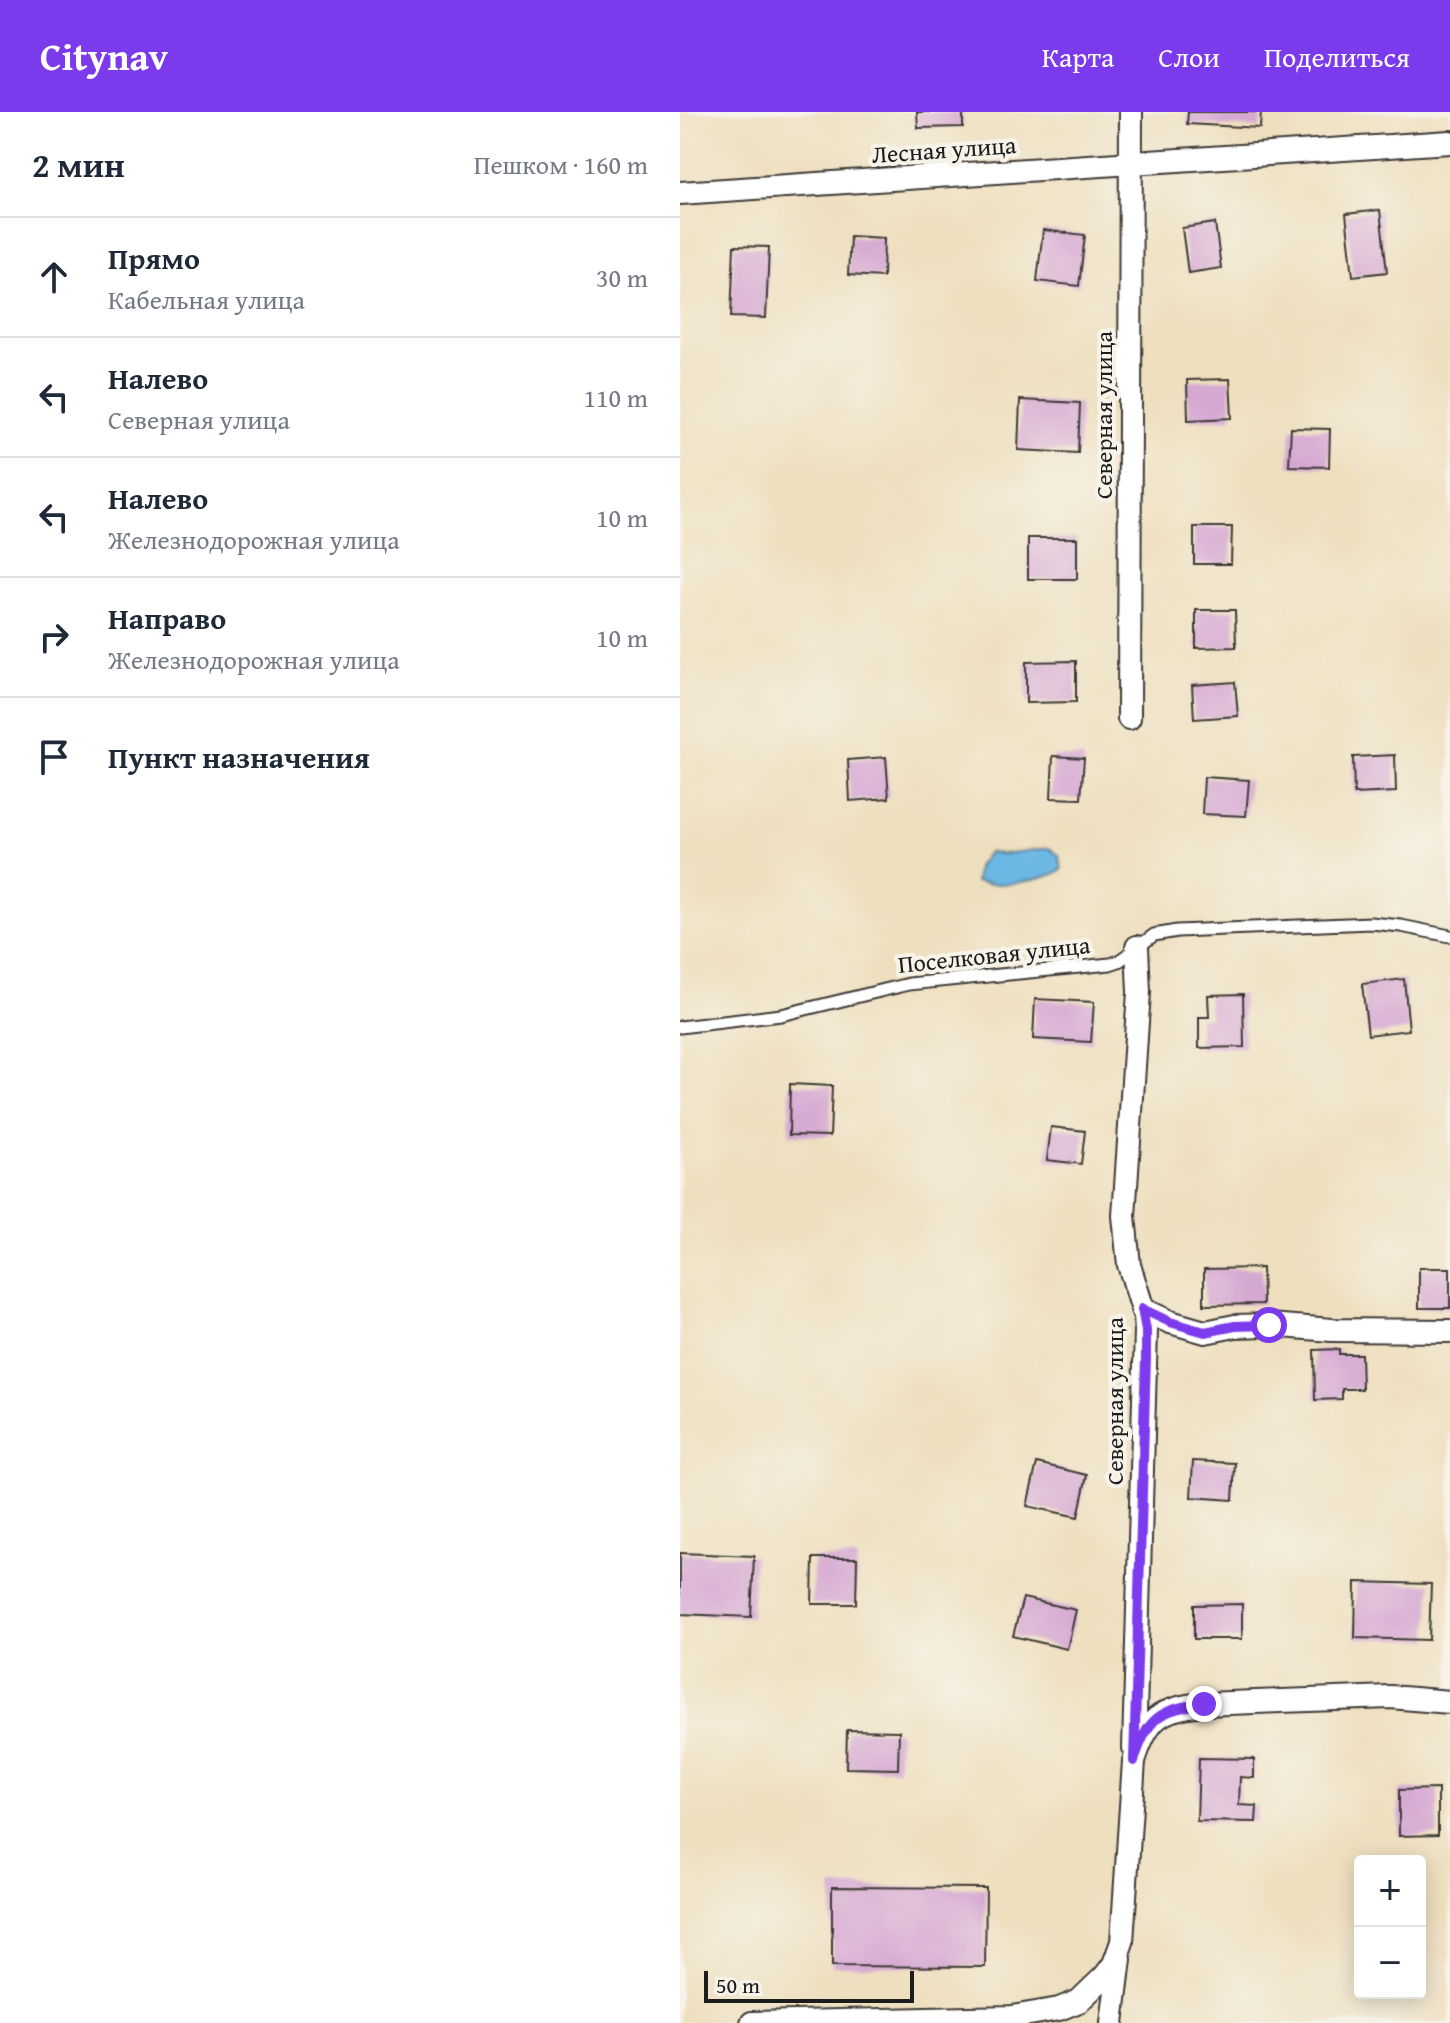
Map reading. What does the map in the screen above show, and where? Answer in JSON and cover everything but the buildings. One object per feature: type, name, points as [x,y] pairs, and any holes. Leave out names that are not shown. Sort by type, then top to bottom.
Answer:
[{"type":"street","name":"Северная улица","points":[[1129,718],[1131,112]]},
{"type":"street","name":"Лесная улица","points":[[680,193],[1450,142]]},
{"type":"street","name":"Северная улица","points":[[1122,1942],[1134,1761],[1146,1358],[1146,1330],[1129,1265],[1124,1216],[1139,992],[1137,947]]},
{"type":"street","points":[[1142,1309],[1170,1322],[1205,1332],[1235,1326],[1269,1325],[1332,1330],[1450,1331]]},
{"type":"street","points":[[1134,1761],[1142,1733],[1166,1710],[1179,1706],[1390,1697],[1450,1702]]},
{"type":"street","points":[[752,2023],[1012,2017],[1059,2009],[1079,2001],[1105,1976],[1114,1964],[1122,1942]]},
{"type":"street","points":[[1112,2023],[1122,1942]]},
{"type":"lane","name":"Поселковая улица","points":[[680,1027],[781,1015],[909,984],[1110,964],[1119,961],[1154,935],[1166,933],[1254,926],[1371,923],[1450,936]]},
{"type":"water","points":[[1049,848],[1059,855],[1062,870],[1020,882],[975,882],[977,867],[988,852],[1002,854]]},
{"type":"route","points":[[1204,1704],[1166,1710],[1142,1733],[1134,1761],[1146,1358],[1145,1316],[1142,1309],[1170,1322],[1205,1332],[1235,1326],[1269,1325]]}]
